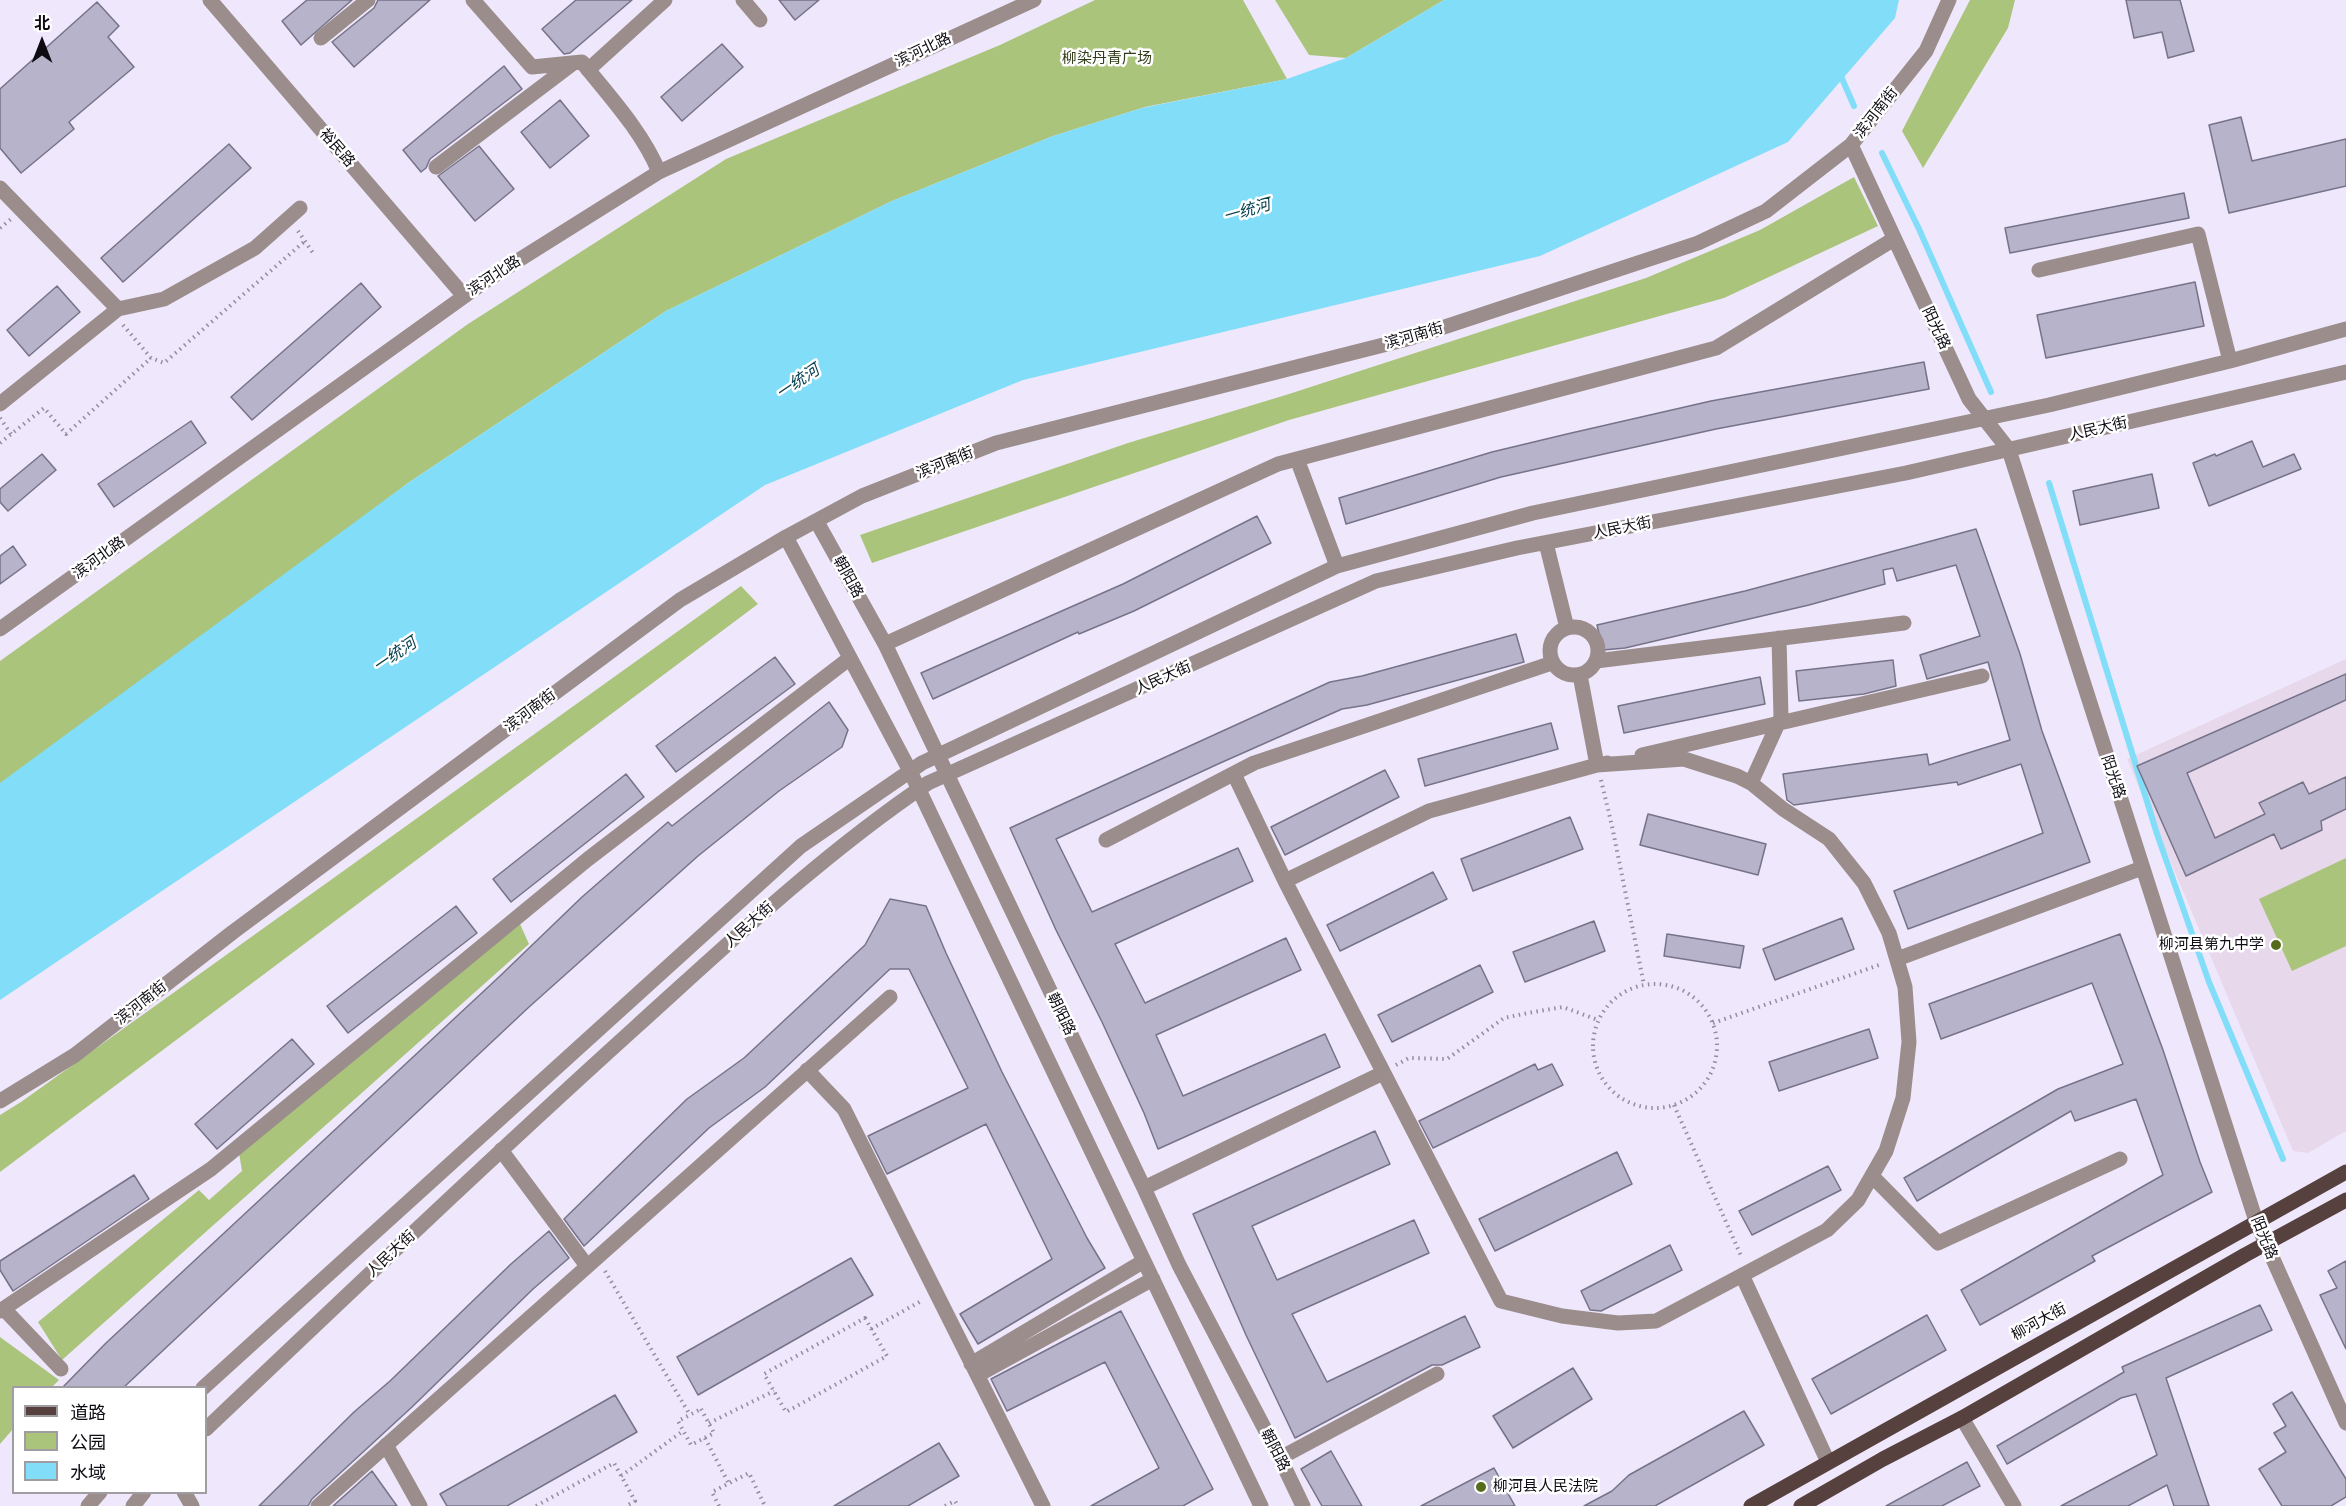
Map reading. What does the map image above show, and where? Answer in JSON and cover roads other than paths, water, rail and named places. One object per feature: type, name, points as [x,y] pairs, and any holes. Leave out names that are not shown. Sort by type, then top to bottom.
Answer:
[{"type":"main road","name":"柳河大街","points":[[1751,1506],[2346,1172]]},
{"type":"main road","points":[[1801,1506],[1883,1459],[1962,1418],[2346,1200]]},
{"type":"street","name":"裕民路","points":[[210,0],[464,296]]},
{"type":"street","points":[[321,38],[368,0]]},
{"type":"street","points":[[473,0],[532,67],[582,62],[623,114],[654,160],[659,172]]},
{"type":"street","points":[[588,70],[665,0]]},
{"type":"street","points":[[742,0],[760,20]]},
{"type":"street","name":"滨河北路","points":[[0,629],[464,296],[659,172],[1033,0]]},
{"type":"street","name":"滨河南街","points":[[0,1101],[75,1055],[233,932],[680,600],[786,537],[862,496],[996,443],[1411,338],[1698,243],[1766,211],[1851,145],[1926,51],[1949,0]]},
{"type":"street","points":[[436,167],[573,63]]},
{"type":"street","name":"阳光路","points":[[1851,145],[1969,399],[2009,450],[2256,1221],[2346,1423]]},
{"type":"street","points":[[0,188],[115,311]]},
{"type":"street","points":[[0,404],[115,311],[164,299],[255,248],[295,213]]},
{"type":"street","points":[[2039,270],[2198,234],[2230,361]]},
{"type":"street","points":[[885,644],[1278,464],[1716,348],[1894,238]]},
{"type":"street","name":"人民大街","points":[[205,1386],[801,846],[910,771],[938,756],[1337,566],[1533,513],[1985,419],[2230,361],[2346,329]]},
{"type":"street","name":"人民大街","points":[[207,1428],[501,1150],[770,906],[870,823],[919,790],[947,775],[1376,581],[1546,543],[1906,473],[2346,372]]},
{"type":"street","points":[[1297,459],[1337,566]]},
{"type":"street","name":"朝阳路","points":[[817,522],[885,644],[1179,1265],[1303,1506]]},
{"type":"street","points":[[786,537],[910,771],[1261,1506]]},
{"type":"street","points":[[1546,543],[1567,628]]},
{"type":"street","points":[[1596,661],[1904,623]]},
{"type":"street","points":[[1578,627],[1588,632],[1595,640],[1598,650],[1596,661],[1590,670],[1580,675],[1569,676],[1559,671],[1552,663],[1549,653],[1551,642],[1557,633],[1567,628],[1578,627]]},
{"type":"street","points":[[1751,783],[1781,717],[1779,638]]},
{"type":"street","points":[[61,1369],[2,1310],[211,1169],[588,859],[850,658]]},
{"type":"street","points":[[1106,840],[1254,763],[1552,663]]},
{"type":"street","points":[[1580,675],[1597,765]]},
{"type":"street","points":[[1285,881],[1429,811],[1597,765],[1675,753],[1779,723],[1982,676]]},
{"type":"street","points":[[1234,774],[1285,881],[1501,1301],[1562,1316],[1618,1323],[1656,1321],[1827,1230],[1858,1200],[1886,1151],[1903,1098],[1910,1042],[1905,987],[1890,933],[1864,883],[1829,839],[1783,809],[1751,783],[1737,776],[1684,759],[1675,753]]},
{"type":"street","points":[[1897,959],[2142,868]]},
{"type":"street","points":[[318,1506],[890,997]]},
{"type":"street","points":[[807,1071],[844,1109],[1043,1506]]},
{"type":"street","points":[[1144,1188],[1383,1073]]},
{"type":"street","points":[[501,1150],[592,1262]]},
{"type":"street","points":[[1872,1176],[1938,1243],[2120,1159]]},
{"type":"street","points":[[974,1369],[1144,1261]]},
{"type":"street","points":[[1745,1273],[1828,1462]]},
{"type":"street","points":[[974,1369],[1153,1279]]},
{"type":"street","points":[[1280,1458],[1437,1374]]},
{"type":"street","points":[[1962,1418],[2014,1506]]},
{"type":"street","points":[[386,1445],[420,1506]]},
{"type":"street","points":[[88,1506],[98,1494]]},
{"type":"street","points":[[133,1506],[142,1494]]},
{"type":"water","name":"一统河","points":[[1444,0],[1899,0],[1895,18],[1788,142],[1540,256],[1023,380],[765,485],[0,1000],[0,783],[408,483],[666,311],[892,201],[1053,136],[1142,108],[1287,79],[1346,58]]},
{"type":"waterway","points":[[1840,74],[1854,106]]},
{"type":"waterway","points":[[1882,153],[1919,229],[1991,392]]},
{"type":"waterway","points":[[2049,483],[2157,834],[2209,982],[2283,1159]]},
{"type":"place","name":"柳河县第九中学","points":[[2276,945]]},
{"type":"place","name":"柳河县人民法院","points":[[1481,1487]]},
{"type":"park label","name":"柳染丹青广场","points":[[1107,59]]}]
